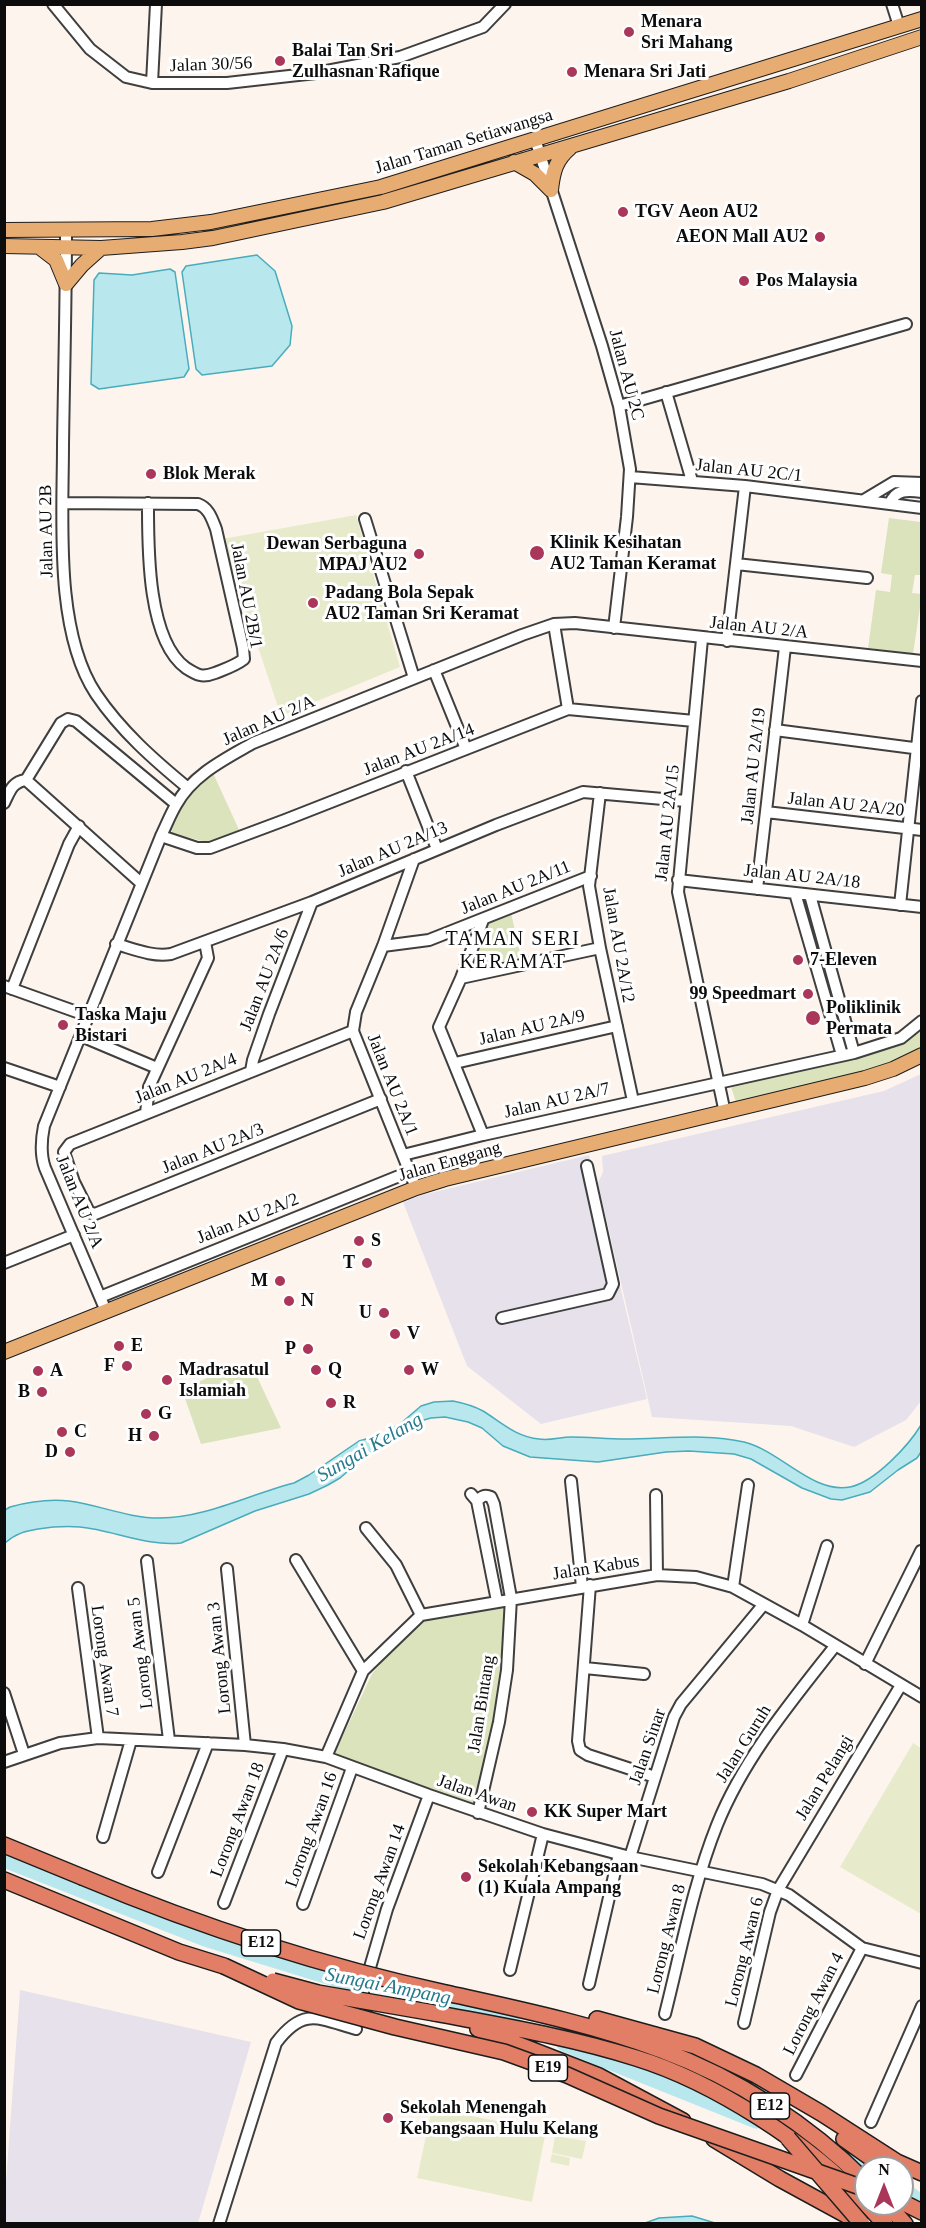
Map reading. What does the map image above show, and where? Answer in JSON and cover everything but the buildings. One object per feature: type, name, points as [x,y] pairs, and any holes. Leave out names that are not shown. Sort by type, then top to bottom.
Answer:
[{"type":"highway","name":"E12","points":[[4,1845],[180,1916],[260,1943],[404,1984],[506,2006],[607,2032],[660,2050],[754,2096],[819,2139],[854,2171]]},
{"type":"highway","name":"E12","points":[[4,1880],[179,1952],[318,1993],[581,2042],[638,2058],[701,2085],[745,2109],[788,2138],[854,2191]]},
{"type":"highway","name":"E19","points":[[224,1966],[299,2001],[395,2027],[504,2052],[567,2075],[659,2116],[854,2185]]},
{"type":"highway","points":[[506,2006],[573,2013],[695,2046],[756,2075],[921,2175]]},
{"type":"highway","points":[[434,2013],[599,2076],[660,2107],[780,2179],[862,2223]]},
{"type":"highway","points":[[717,2076],[738,2078],[765,2086],[867,2156]]},
{"type":"highway","points":[[788,2138],[862,2223]]},
{"type":"main road","name":"Jalan Taman Setiawangsa","points":[[4,230],[152,229],[211,222],[381,187],[921,19]]},
{"type":"main road","name":"Jalan Taman Setiawangsa","points":[[4,246],[101,248],[213,237],[383,202],[789,81],[921,37]]},
{"type":"main road","points":[[551,190],[555,165],[560,157],[573,146]]},
{"type":"main road","points":[[514,162],[535,174],[551,190]]},
{"type":"main road","points":[[39,247],[56,260],[66,284],[101,248]]},
{"type":"main road","name":"Jalan Enggang","points":[[4,1352],[416,1188],[865,1078],[893,1069],[921,1055]]},
{"type":"street","name":"Jalan 30/56","points":[[53,4],[90,49],[114,69],[126,77],[152,83],[226,83],[280,78],[357,66],[408,54],[483,27],[505,4]]},
{"type":"street","points":[[152,83],[156,4]]},
{"type":"street","points":[[892,4],[899,26]]},
{"type":"street","name":"Jalan AU 2C","points":[[535,139],[619,406],[630,477],[614,628]]},
{"type":"street","name":"Jalan AU 2B","points":[[66,230],[64,591],[72,631],[81,664],[95,693],[131,738],[188,788]]},
{"type":"street","points":[[619,406],[906,324]]},
{"type":"street","points":[[666,393],[692,481]]},
{"type":"street","name":"Jalan AU 2C/1","points":[[630,477],[745,486],[921,508]]},
{"type":"street","points":[[864,500],[894,482],[921,483]]},
{"type":"street","points":[[727,641],[745,486]]},
{"type":"street","points":[[890,504],[893,497],[904,491],[921,492]]},
{"type":"street","name":"Jalan AU 2B/1","points":[[63,503],[148,503],[198,504],[203,506],[210,514],[216,530],[243,648],[243,659],[237,664],[208,676],[197,676],[177,661],[159,625],[148,564],[148,503]]},
{"type":"street","points":[[365,519],[414,678]]},
{"type":"street","points":[[736,564],[867,578]]},
{"type":"street","name":"Jalan AU 2/A","points":[[106,1311],[45,1168],[41,1151],[44,1126],[141,882],[176,804],[188,788],[214,765],[254,743],[554,624],[575,623],[702,639],[921,661]]},
{"type":"street","points":[[554,624],[568,709]]},
{"type":"street","name":"Jalan AU 2A/15","points":[[702,639],[678,892],[725,1113]]},
{"type":"street","name":"Jalan AU 2A/19","points":[[758,889],[785,647]]},
{"type":"street","points":[[434,670],[466,749]]},
{"type":"street","points":[[900,905],[919,748],[921,701]]},
{"type":"street","name":"Jalan AU 2A/14","points":[[162,836],[197,848],[210,848],[568,709],[694,721]]},
{"type":"street","points":[[26,780],[61,723],[68,719],[76,721],[176,804]]},
{"type":"street","points":[[775,730],[919,748]]},
{"type":"street","points":[[406,771],[437,849]]},
{"type":"street","points":[[4,803],[12,786],[18,781],[26,780],[141,882]]},
{"type":"street","name":"Jalan AU 2A/13","points":[[116,944],[162,955],[205,942],[312,902],[414,858],[583,792],[686,801]]},
{"type":"street","name":"Jalan AU 2A/12","points":[[600,794],[591,876],[591,900],[633,1101]]},
{"type":"street","name":"Jalan AU 2A/20","points":[[766,812],[921,830]]},
{"type":"street","points":[[79,826],[69,844],[8,987],[88,1016]]},
{"type":"street","name":"Jalan AU 2A/1","points":[[414,858],[383,946],[356,1012],[353,1031],[416,1188]]},
{"type":"street","name":"Jalan AU 2A/11","points":[[383,946],[429,940],[591,876]]},
{"type":"street","name":"Jalan AU 2A/18","points":[[678,880],[921,907]]},
{"type":"street","points":[[795,893],[842,1055]]},
{"type":"street","points":[[810,895],[855,1053]]},
{"type":"street","name":"Jalan AU 2A/6","points":[[251,1071],[269,1014],[312,902]]},
{"type":"street","points":[[483,920],[439,1027],[483,1135]]},
{"type":"street","points":[[146,1113],[149,1087],[208,958],[205,942]]},
{"type":"street","points":[[461,978],[600,948]]},
{"type":"street","name":"Jalan AU 2A/7","points":[[403,1155],[718,1081],[855,1053],[901,1038],[921,1021]]},
{"type":"street","name":"Jalan AU 2A/9","points":[[455,1063],[617,1026]]},
{"type":"street","name":"Jalan AU 2A/4","points":[[74,1182],[64,1152],[70,1144],[353,1031]]},
{"type":"street","points":[[81,1036],[157,1068]]},
{"type":"street","points":[[4,1068],[60,1087]]},
{"type":"street","name":"Jalan AU 2A/3","points":[[74,1182],[89,1212],[95,1214],[381,1099]]},
{"type":"street","points":[[502,1318],[608,1294],[613,1284],[587,1166]]},
{"type":"street","name":"Jalan AU 2A/2","points":[[100,1297],[409,1172]]},
{"type":"street","points":[[4,1263],[74,1235]]},
{"type":"street","points":[[570,1481],[586,1586],[585,1668],[580,1750],[588,1755],[655,1777]]},
{"type":"street","points":[[733,1587],[748,1485]]},
{"type":"street","name":"Jalan Bintang","points":[[478,1813],[499,1722],[507,1670],[511,1598],[494,1504],[491,1497],[487,1495],[474,1498],[497,1601]]},
{"type":"street","points":[[656,1495],[657,1575]]},
{"type":"street","points":[[327,1757],[363,1671],[420,1615],[396,1565],[366,1528]]},
{"type":"street","points":[[802,1625],[827,1546]]},
{"type":"street","points":[[865,1664],[921,1551]]},
{"type":"street","points":[[296,1560],[363,1671]]},
{"type":"street","name":"Lorong Awan 5","points":[[147,1561],[169,1740]]},
{"type":"street","name":"Lorong Awan 3","points":[[227,1569],[245,1745]]},
{"type":"street","name":"Jalan Kabus","points":[[420,1615],[657,1575],[696,1577],[733,1587],[802,1625],[921,1697]]},
{"type":"street","name":"Lorong Awan 7","points":[[78,1588],[98,1738]]},
{"type":"street","name":"Jalan Sinar","points":[[589,1984],[624,1855],[655,1777],[674,1717],[681,1704],[764,1604]]},
{"type":"street","name":"Jalan Guruh","points":[[701,1872],[717,1825],[736,1786],[775,1722],[835,1646]]},
{"type":"street","points":[[585,1668],[644,1674]]},
{"type":"street","name":"Jalan Pelangi","points":[[778,1890],[901,1685]]},
{"type":"street","points":[[4,1693],[24,1754]]},
{"type":"street","name":"Jalan Awan","points":[[4,1762],[60,1743],[98,1738],[245,1745],[327,1757],[429,1796],[543,1834],[624,1855],[762,1884],[789,1895],[862,1948],[921,1964]]},
{"type":"street","points":[[103,1837],[131,1740]]},
{"type":"street","points":[[158,1872],[208,1743]]},
{"type":"street","name":"Lorong Awan 18","points":[[224,1903],[283,1749]]},
{"type":"street","name":"Lorong Awan 16","points":[[303,1904],[352,1768]]},
{"type":"street","name":"Lorong Awan 14","points":[[358,2008],[387,1909],[429,1796]]},
{"type":"street","points":[[510,1970],[543,1834]]},
{"type":"street","name":"Lorong Awan 8","points":[[665,2014],[701,1872]]},
{"type":"street","name":"Lorong Awan 6","points":[[744,2023],[770,1912],[778,1890]]},
{"type":"street","name":"Lorong Awan 4","points":[[796,2075],[862,1948]]},
{"type":"street","points":[[872,2122],[921,2006]]},
{"type":"street","points":[[219,2223],[276,2043],[287,2028],[312,2017],[356,2029]]},
{"type":"shaded area","points":[[921,1074],[921,1401],[906,1420],[854,1447],[791,1426],[652,1417],[598,1183],[603,1172],[602,1156],[884,1091]]},
{"type":"shaded area","points":[[589,1155],[647,1399],[541,1424],[467,1366],[403,1202],[422,1195]]},
{"type":"shaded area","points":[[20,1990],[251,2042],[198,2223],[5,2223]]},
{"type":"green space","name":"Padang Bola Sepak AU2 Taman Sri Keramat","points":[[356,515],[400,667],[281,716],[222,539]]},
{"type":"green space","points":[[889,518],[921,522],[921,575],[915,575],[912,593],[922,594],[913,654],[868,648],[876,590],[890,592],[892,575],[881,573]]},
{"type":"green space","points":[[213,773],[240,832],[206,842],[171,833],[184,798]]},
{"type":"green space","points":[[511,913],[521,957],[470,968],[486,924]]},
{"type":"green space","points":[[921,1027],[921,1048],[889,1066],[860,1075],[736,1102],[730,1084],[862,1057],[905,1040]]},
{"type":"green space","points":[[238,1363],[252,1366],[281,1428],[201,1444],[182,1390]]},
{"type":"green space","points":[[507,1601],[498,1705],[476,1808],[333,1757],[372,1674],[393,1647],[424,1619]]},
{"type":"green space","points":[[913,1743],[921,1748],[921,1914],[840,1867]]},
{"type":"green space","points":[[432,2108],[546,2131],[532,2202],[417,2178]]},
{"type":"green space","points":[[555,2136],[586,2141],[582,2159],[552,2153]]},
{"type":"green space","points":[[552,2154],[570,2158],[569,2166],[550,2162]]},
{"type":"water","points":[[257,255],[275,271],[292,326],[290,345],[272,366],[202,375],[196,369],[182,272],[186,266]]},
{"type":"water","points":[[170,269],[175,272],[189,369],[184,377],[99,389],[91,384],[94,280],[99,273],[132,275]]},
{"type":"water","name":"Sungai Kelang","points":[[453,1401],[483,1411],[516,1432],[531,1438],[547,1440],[571,1437],[625,1439],[700,1437],[744,1442],[771,1454],[810,1478],[836,1487],[850,1487],[870,1478],[900,1452],[921,1425],[921,1452],[917,1458],[870,1492],[842,1500],[831,1499],[802,1488],[751,1459],[734,1454],[666,1452],[598,1462],[530,1457],[503,1446],[482,1428],[468,1422],[445,1417],[431,1418],[413,1423],[374,1449],[340,1478],[328,1485],[309,1494],[255,1511],[181,1543],[156,1543],[92,1529],[69,1527],[29,1531],[16,1535],[5,1543],[5,1510],[10,1507],[39,1501],[62,1500],[125,1514],[160,1518],[211,1510],[294,1483],[359,1441],[384,1434],[421,1406],[434,1402]]},
{"type":"water","points":[[692,2216],[715,2223],[645,2223],[659,2218]]},
{"type":"waterway","name":"Sungai Ampang","points":[[4,1860],[205,1939],[338,1980],[408,1990]]},
{"type":"waterway","name":"Sungai Ampang","points":[[452,1999],[516,2025]]},
{"type":"waterway","name":"Sungai Ampang","points":[[564,2044],[756,2121]]},
{"type":"waterway","name":"Sungai Ampang","points":[[786,2133],[854,2163]]},
{"type":"waterway","name":"Sungai Ampang","points":[[914,2197],[922,2203]]},
{"type":"place","name":"Menara Sri Mahang","points":[[629,32]]},
{"type":"place","name":"Balai Tan Sri Zulhasnan Rafique","points":[[280,61]]},
{"type":"place","name":"Menara Sri Jati","points":[[572,72]]},
{"type":"place","name":"TGV Aeon AU2","points":[[623,212]]},
{"type":"place","name":"AEON Mall AU2","points":[[820,237]]},
{"type":"place","name":"Pos Malaysia","points":[[744,281]]},
{"type":"place","name":"Blok Merak","points":[[151,474]]},
{"type":"place","name":"Klinik Kesihatan AU2 Taman Keramat","points":[[537,553]]},
{"type":"place","name":"Dewan Serbaguna MPAJ AU2","points":[[419,554]]},
{"type":"place","name":"Padang Bola Sepak AU2 Taman Sri Keramat","points":[[313,603]]},
{"type":"place","name":"7-Eleven","points":[[798,960]]},
{"type":"place","name":"99 Speedmart","points":[[808,994]]},
{"type":"place","name":"Poliklinik Permata","points":[[813,1018]]},
{"type":"place","name":"Taska Maju Bistari","points":[[63,1025]]},
{"type":"place","name":"S","points":[[359,1241]]},
{"type":"place","name":"T","points":[[367,1263]]},
{"type":"place","name":"M","points":[[280,1281]]},
{"type":"place","name":"N","points":[[289,1301]]},
{"type":"place","name":"U","points":[[384,1313]]},
{"type":"place","name":"V","points":[[395,1334]]},
{"type":"place","name":"E","points":[[119,1346]]},
{"type":"place","name":"P","points":[[308,1349]]},
{"type":"place","name":"F","points":[[127,1366]]},
{"type":"place","name":"Q","points":[[316,1370]]},
{"type":"place","name":"W","points":[[409,1370]]},
{"type":"place","name":"A","points":[[38,1371]]},
{"type":"place","name":"Madrasatul Islamiah","points":[[167,1380]]},
{"type":"place","name":"B","points":[[42,1392]]},
{"type":"place","name":"R","points":[[331,1403]]},
{"type":"place","name":"G","points":[[146,1414]]},
{"type":"place","name":"C","points":[[62,1432]]},
{"type":"place","name":"H","points":[[154,1436]]},
{"type":"place","name":"D","points":[[70,1452]]},
{"type":"place","name":"KK Super Mart","points":[[532,1812]]},
{"type":"place","name":"Sekolah Kebangsaan (1) Kuala Ampang","points":[[466,1877]]},
{"type":"place","name":"Sekolah Menengah Kebangsaan Hulu Kelang","points":[[388,2118]]},
{"type":"district","name":"TAMAN SERI KERAMAT","points":[[513,952]]}]
